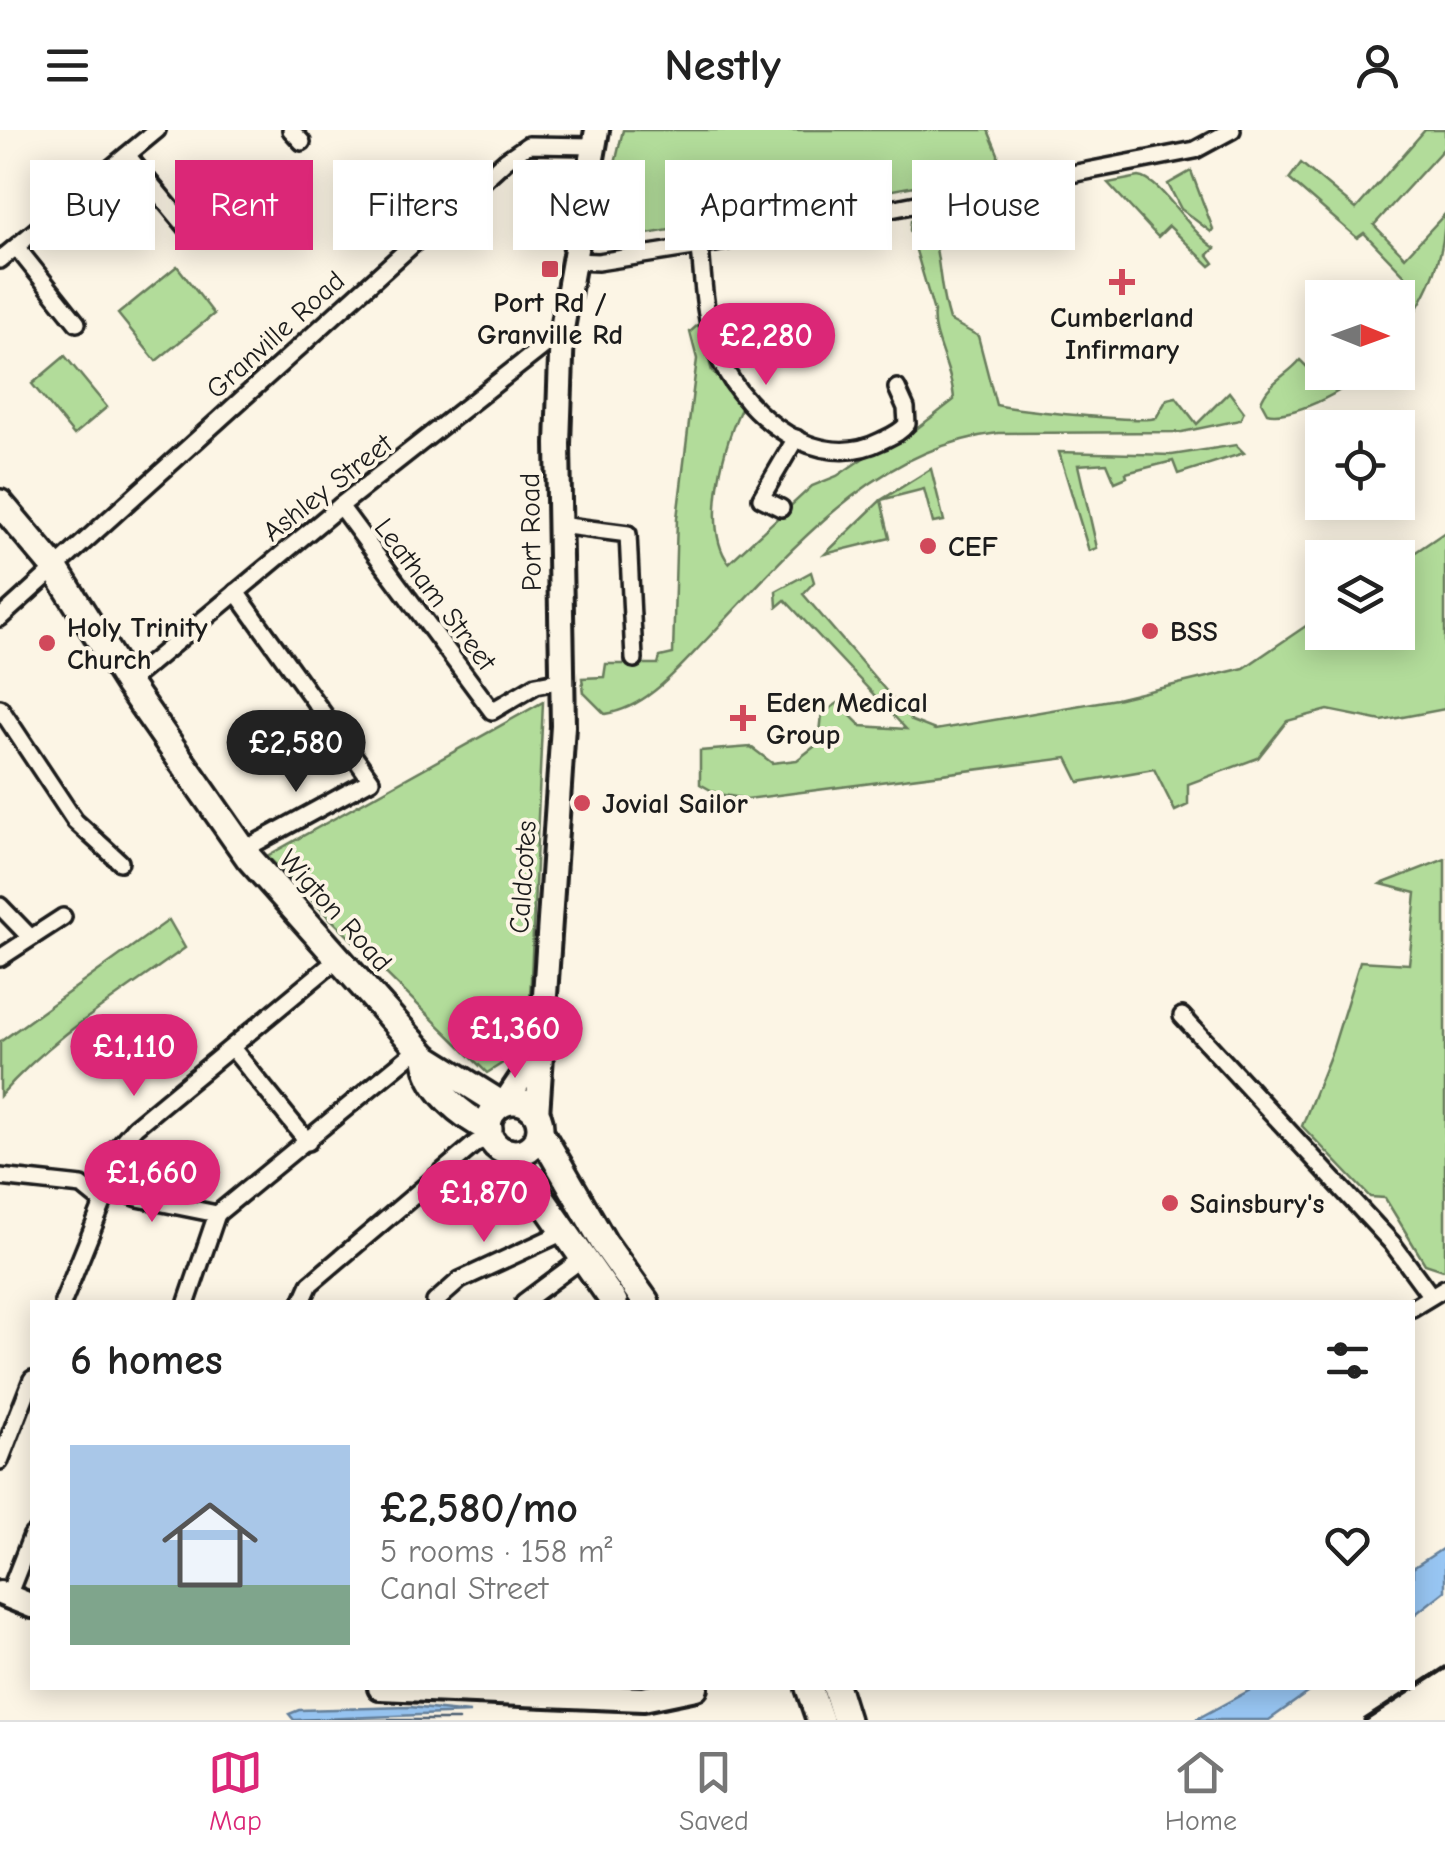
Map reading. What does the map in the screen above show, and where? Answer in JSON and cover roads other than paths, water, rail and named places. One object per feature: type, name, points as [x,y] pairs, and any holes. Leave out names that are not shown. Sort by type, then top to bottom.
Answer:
[{"type":"main road","name":"Port Road","points":[[563,726],[559,524],[562,337],[595,138]]},
{"type":"main road","name":"Wigton Road","points":[[0,503],[54,567],[128,683],[244,850],[423,1053],[503,1104]]},
{"type":"main road","name":"Caldcotes","points":[[538,1124],[540,1031],[563,726]]},
{"type":"main road","name":"Caldcotes","points":[[503,1104],[524,1074],[540,1031]]},
{"type":"main road","name":"Wigton Road","points":[[423,1053],[427,1072],[439,1089],[468,1119],[496,1140],[566,1231],[611,1300]]},
{"type":"main road","points":[[538,1124],[532,1146],[496,1140],[491,1115],[503,1104],[527,1104],[604,1243],[645,1300]]},
{"type":"main road","points":[[4,1594],[30,1605]]},
{"type":"main road","points":[[487,1690],[648,1693],[677,1690]]},
{"type":"main road","points":[[809,1690],[820,1720]]},
{"type":"main road","points":[[837,1690],[846,1720]]},
{"type":"street","points":[[77,323],[6,252],[157,130]]},
{"type":"street","points":[[892,208],[1195,150],[1232,130]]},
{"type":"street","name":"Granville Road","points":[[0,618],[506,160],[528,145],[595,138]]},
{"type":"street","points":[[127,155],[175,213]]},
{"type":"street","points":[[574,261],[598,262],[674,250]]},
{"type":"street","points":[[701,250],[711,330],[730,378],[758,412],[796,438],[842,454],[880,442],[906,424],[906,408],[897,388]]},
{"type":"street","name":"Ashley Street","points":[[128,683],[340,506],[550,342],[562,337]]},
{"type":"street","points":[[781,508],[761,498],[796,438]]},
{"type":"street","name":"Leatham Street","points":[[340,506],[492,712],[536,684],[563,680]]},
{"type":"street","points":[[559,524],[628,534],[634,659]]},
{"type":"street","points":[[236,592],[371,780],[244,850]]},
{"type":"street","points":[[0,708],[75,821],[120,862]]},
{"type":"street","points":[[0,906],[30,937]]},
{"type":"street","points":[[0,958],[62,916]]},
{"type":"street","points":[[216,1214],[138,1198],[113,1181],[109,1173],[114,1150],[135,1127],[339,958]]},
{"type":"street","points":[[1182,1016],[1438,1292],[1415,1306]]},
{"type":"street","points":[[232,1048],[308,1142]]},
{"type":"street","points":[[188,1300],[216,1214],[367,1092],[423,1053]]},
{"type":"street","points":[[303,1300],[310,1284],[476,1143],[496,1140]]},
{"type":"street","points":[[0,1177],[82,1186],[103,1203],[64,1300]]},
{"type":"street","points":[[437,1300],[460,1280],[566,1231]]},
{"type":"street","points":[[527,1300],[583,1258]]},
{"type":"street","points":[[0,1460],[30,1384]]},
{"type":"street","points":[[4,1594],[30,1538]]},
{"type":"water","points":[[1445,1547],[1445,1591],[1415,1614],[1415,1567]]},
{"type":"water","points":[[1250,1690],[1311,1690],[1269,1720],[1195,1720]]},
{"type":"water","points":[[410,1707],[470,1713],[294,1720],[289,1714],[299,1710]]},
{"type":"railway","points":[[1415,1688],[1445,1668]]},
{"type":"railway","points":[[1365,1720],[1411,1690]]},
{"type":"place","name":"Port Rd / Granville Rd","points":[[550,269]]},
{"type":"place","name":"Cumberland Infirmary","points":[[1122,282]]},
{"type":"place","name":"CEF","points":[[928,546]]},
{"type":"place","name":"BSS","points":[[1150,631]]},
{"type":"place","name":"Holy Trinity Church","points":[[47,643]]},
{"type":"place","name":"Eden Medical Group","points":[[743,718]]},
{"type":"place","name":"Jovial Sailor","points":[[582,803]]},
{"type":"place","name":"Sainsbury's","points":[[1170,1203]]}]
